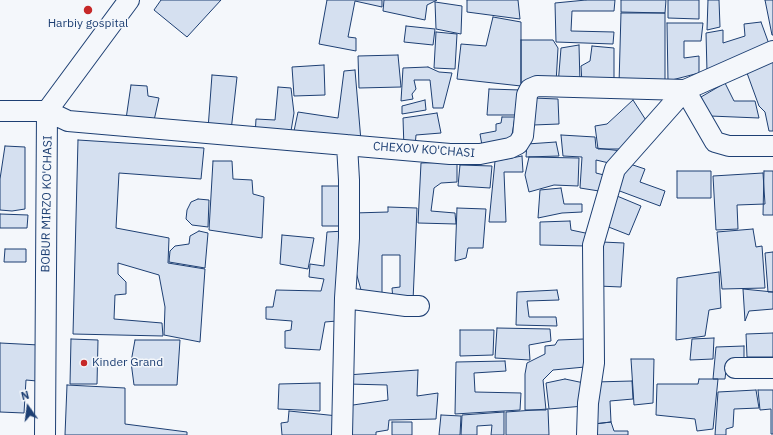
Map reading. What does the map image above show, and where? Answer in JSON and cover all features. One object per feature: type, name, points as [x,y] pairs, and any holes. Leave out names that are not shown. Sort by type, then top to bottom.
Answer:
[{"type":"street","points":[[0,111],[47,111],[129,0]]},
{"type":"street","name":"CHEXOV KO'CHASI","points":[[47,111],[68,121],[450,154],[480,154],[510,148],[518,144],[523,136],[527,95],[530,89],[537,86],[685,90],[773,51]]},
{"type":"street","points":[[587,435],[588,403],[594,363],[593,245],[615,170],[685,90],[715,142],[729,146],[773,146]]},
{"type":"street","name":"BOBUR MIRZO KO'CHASI","points":[[44,435],[47,111]]},
{"type":"street","points":[[342,435],[345,298],[349,238],[349,180],[347,145]]},
{"type":"street","points":[[345,298],[406,306],[419,306]]},
{"type":"street","points":[[735,368],[773,368]]},
{"type":"building","points":[[161,0],[221,0],[187,37],[154,10]]},
{"type":"building","points":[[327,0],[382,0],[382,7],[355,1],[348,37],[356,38],[356,51],[319,44]]},
{"type":"building","points":[[384,0],[437,0],[427,5],[425,20],[383,11]]},
{"type":"building","points":[[467,0],[518,0],[520,19],[467,12]]},
{"type":"building","points":[[586,0],[615,0],[614,11],[572,11],[571,31],[614,32],[613,44],[556,42],[555,3]]},
{"type":"building","points":[[621,0],[666,0],[665,13],[621,12]]},
{"type":"building","points":[[668,0],[699,0],[699,19],[668,18]]},
{"type":"building","points":[[708,0],[719,0],[720,27],[707,30]]},
{"type":"building","points":[[765,0],[773,0],[773,35],[772,35]]},
{"type":"building","points":[[435,2],[462,6],[461,34],[436,29]]},
{"type":"building","points":[[621,13],[665,13],[665,84],[619,84]]},
{"type":"building","points":[[493,17],[521,22],[521,86],[457,79],[461,44],[486,46]]},
{"type":"building","points":[[761,22],[769,44],[707,72],[706,33],[723,30],[723,43],[745,36],[744,24]]},
{"type":"building","points":[[667,23],[703,23],[701,41],[684,41],[684,58],[699,56],[699,73],[668,81]]},
{"type":"building","points":[[406,26],[435,29],[433,45],[404,42]]},
{"type":"building","points":[[436,32],[457,34],[455,69],[434,68]]},
{"type":"building","points":[[521,40],[553,40],[558,48],[556,83],[521,83]]},
{"type":"building","points":[[579,45],[580,83],[558,85],[561,48]]},
{"type":"building","points":[[592,46],[614,48],[614,84],[582,84],[581,66],[590,61]]},
{"type":"building","points":[[398,55],[401,87],[359,88],[358,56]]},
{"type":"building","points":[[773,61],[773,131],[769,131],[765,112],[759,106],[747,73]]},
{"type":"building","points":[[324,65],[325,95],[294,96],[292,67]]},
{"type":"building","points":[[428,67],[439,72],[452,73],[443,108],[433,108],[430,80],[414,80],[416,89],[412,94],[413,99],[401,101],[403,68]]},
{"type":"building","points":[[355,70],[361,141],[294,131],[298,112],[338,118],[344,71]]},
{"type":"building","points":[[212,75],[237,77],[231,131],[208,129]]},
{"type":"building","points":[[725,83],[734,101],[755,101],[759,118],[710,116],[701,97]]},
{"type":"building","points":[[131,85],[147,86],[148,96],[159,98],[153,125],[126,119]]},
{"type":"building","points":[[278,87],[291,88],[294,113],[290,137],[255,136],[256,119],[275,120]]},
{"type":"building","points":[[489,89],[520,90],[517,115],[487,115]]},
{"type":"building","points":[[533,98],[558,99],[559,124],[533,125]]},
{"type":"building","points":[[425,100],[426,110],[402,114],[402,106]]},
{"type":"building","points":[[633,100],[649,125],[624,149],[598,149],[595,126],[607,124]]},
{"type":"building","points":[[437,113],[441,133],[416,135],[415,147],[404,149],[403,118]]},
{"type":"building","points":[[502,117],[515,117],[512,135],[501,146],[483,151],[480,134],[496,131],[496,124],[501,123]]},
{"type":"building","points":[[561,135],[595,137],[596,148],[622,151],[609,163],[596,160],[596,173],[604,175],[599,191],[580,188],[582,157],[563,156]]},
{"type":"building","points":[[78,140],[204,148],[201,179],[119,173],[116,228],[169,238],[168,263],[205,269],[200,342],[164,335],[165,307],[159,275],[118,263],[118,274],[126,282],[126,294],[115,295],[114,319],[162,323],[163,336],[73,334]]},
{"type":"building","points":[[556,142],[559,156],[526,157],[527,144]]},
{"type":"building","points":[[5,146],[25,147],[25,209],[12,211],[0,210],[0,179]]},
{"type":"building","points":[[522,156],[523,172],[504,172],[506,222],[489,222],[495,161]]},
{"type":"building","points":[[529,157],[579,158],[578,186],[554,185],[529,192],[525,175]]},
{"type":"building","points":[[213,161],[232,161],[233,179],[252,180],[253,194],[264,197],[262,238],[209,230]]},
{"type":"building","points":[[457,162],[457,182],[441,183],[434,188],[431,211],[455,213],[456,224],[418,223],[421,163]]},
{"type":"building","points":[[627,163],[645,169],[640,182],[665,191],[660,206],[617,190]]},
{"type":"building","points":[[460,165],[492,166],[490,188],[458,186]]},
{"type":"building","points":[[677,171],[711,171],[711,198],[677,198]]},
{"type":"building","points":[[764,171],[773,171],[773,215],[763,215]]},
{"type":"building","points":[[763,173],[765,204],[737,205],[738,229],[716,230],[713,176]]},
{"type":"building","points":[[322,186],[340,186],[340,226],[322,226]]},
{"type":"building","points":[[561,188],[564,204],[582,204],[582,212],[562,213],[538,218],[540,190]]},
{"type":"building","points":[[617,196],[641,206],[629,235],[606,226]]},
{"type":"building","points":[[198,199],[209,200],[208,227],[192,225],[186,219],[187,210],[191,202]]},
{"type":"building","points":[[388,207],[417,208],[413,301],[393,300],[392,288],[400,287],[400,255],[382,255],[382,298],[363,297],[354,265],[354,213],[388,212]]},
{"type":"building","points":[[457,208],[486,209],[483,248],[468,248],[466,258],[455,261]]},
{"type":"building","points":[[0,214],[28,215],[27,228],[0,228]]},
{"type":"building","points":[[570,221],[571,230],[590,234],[587,246],[540,245],[540,222]]},
{"type":"building","points":[[753,229],[756,247],[762,246],[765,288],[722,289],[717,232]]},
{"type":"building","points":[[199,231],[208,233],[205,268],[169,262],[170,251],[175,246],[189,244],[190,236]]},
{"type":"building","points":[[345,231],[337,321],[325,322],[320,350],[285,348],[285,331],[291,330],[292,321],[266,319],[266,307],[273,307],[276,290],[321,291],[324,279],[309,277],[310,264],[324,266],[327,232]]},
{"type":"building","points":[[282,235],[314,238],[308,269],[280,264]]},
{"type":"building","points":[[602,242],[624,243],[621,287],[598,286]]},
{"type":"building","points":[[5,249],[26,249],[26,262],[4,262]]},
{"type":"building","points":[[773,252],[773,292],[768,292],[765,253]]},
{"type":"building","points":[[719,272],[721,308],[709,310],[705,336],[676,340],[677,278]]},
{"type":"building","points":[[743,289],[773,292],[773,309],[749,311],[745,321]]},
{"type":"building","points":[[557,290],[559,300],[527,301],[529,317],[556,317],[557,326],[516,325],[517,292]]},
{"type":"building","points":[[497,328],[550,329],[551,341],[529,345],[530,360],[495,358]]},
{"type":"building","points":[[460,330],[494,330],[493,355],[460,356]]},
{"type":"building","points":[[773,333],[773,357],[747,357],[746,334]]},
{"type":"building","points":[[714,338],[713,359],[690,360],[692,339]]},
{"type":"building","points":[[71,339],[98,340],[97,384],[70,384]]},
{"type":"building","points":[[584,339],[585,367],[553,370],[543,380],[546,410],[525,410],[525,374],[527,363],[545,354],[545,346],[555,345],[558,340]]},
{"type":"building","points":[[135,340],[180,340],[177,385],[134,385],[131,362]]},
{"type":"building","points":[[0,343],[39,345],[37,381],[26,380],[24,413],[0,412]]},
{"type":"building","points":[[744,346],[744,359],[727,361],[725,379],[713,379],[716,347]]},
{"type":"building","points":[[631,359],[654,359],[653,403],[634,405]]},
{"type":"building","points":[[505,361],[506,371],[474,373],[475,392],[521,393],[520,410],[455,414],[456,362]]},
{"type":"building","points":[[418,370],[417,396],[438,393],[436,419],[389,420],[388,430],[376,432],[376,435],[346,435],[346,406],[388,400],[387,385],[348,384],[347,375]]},
{"type":"building","points":[[565,379],[584,383],[584,406],[549,409],[546,383]]},
{"type":"building","points":[[699,379],[718,379],[713,429],[697,431],[695,419],[656,415],[657,384],[698,384]]},
{"type":"building","points":[[632,381],[633,399],[610,401],[611,422],[594,424],[595,382]]},
{"type":"building","points":[[320,383],[320,411],[278,409],[279,384]]},
{"type":"building","points":[[67,385],[125,388],[125,424],[187,432],[187,435],[65,435]]},
{"type":"building","points":[[756,390],[759,408],[734,409],[733,427],[726,429],[726,435],[715,435],[718,392]]},
{"type":"building","points":[[758,390],[773,390],[773,434],[771,434],[771,409],[760,410]]},
{"type":"building","points":[[548,409],[549,435],[506,435],[506,412]]},
{"type":"building","points":[[289,411],[338,416],[338,435],[282,435],[281,423],[288,422]]},
{"type":"building","points":[[504,412],[504,435],[491,435],[492,425],[477,426],[477,435],[461,435],[462,415]]},
{"type":"building","points":[[441,415],[461,416],[460,435],[439,435]]},
{"type":"building","points":[[392,422],[412,422],[412,435],[392,435]]},
{"type":"building","points":[[611,422],[614,431],[628,431],[628,435],[594,435],[594,424]]},
{"type":"place","name":"Harbiy gospital","points":[[88,10]]},
{"type":"place","name":"Kinder Grand","points":[[84,363]]}]
